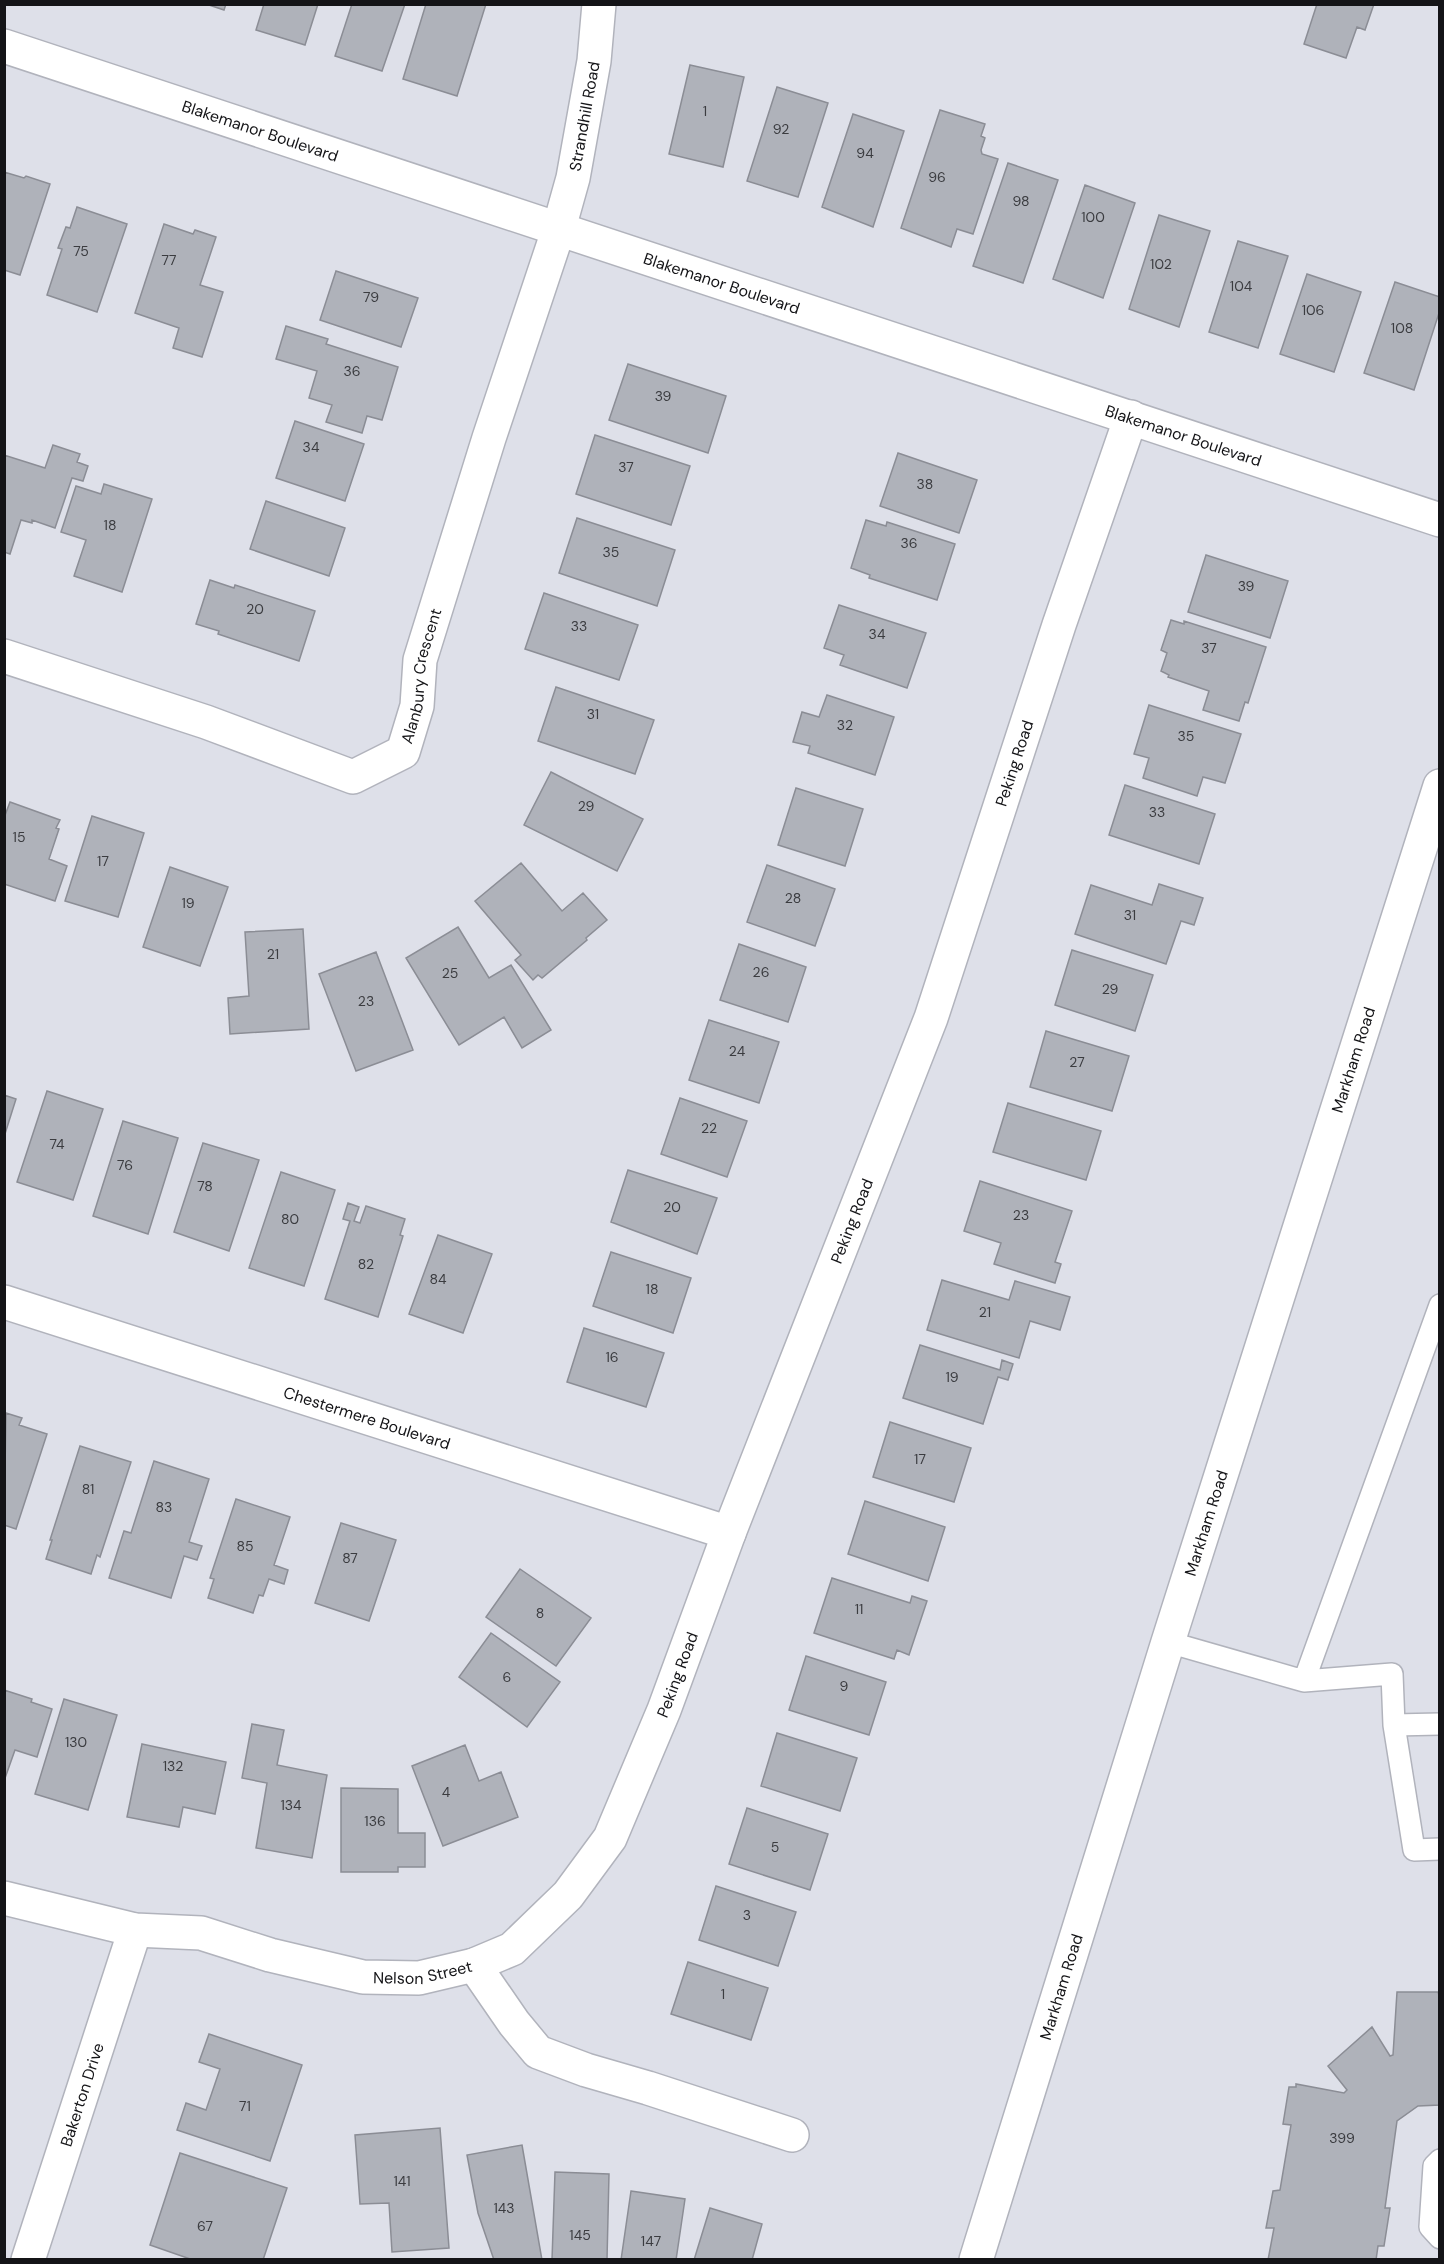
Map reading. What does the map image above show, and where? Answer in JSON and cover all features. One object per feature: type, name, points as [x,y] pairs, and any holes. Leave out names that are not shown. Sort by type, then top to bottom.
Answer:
[{"type":"street","name":"Strandhill Road","points":[[559,228],[573,178],[594,60],[599,4]]},
{"type":"street","name":"Blakemanor Boulevard","points":[[4,46],[1440,520]]},
{"type":"street","name":"Alanbury Crescent","points":[[4,656],[206,722],[353,777],[403,752],[417,706],[420,660],[489,438],[559,228]]},
{"type":"street","name":"Peking Road","points":[[474,1965],[512,1949],[568,1895],[610,1838],[664,1710],[729,1533],[931,1018],[1059,625],[1131,417]]},
{"type":"street","name":"Markham Road","points":[[976,2259],[1168,1642],[1440,786]]},
{"type":"street","name":"Chestermere Boulevard","points":[[4,1302],[729,1533]]},
{"type":"street","name":"Nelson Street","points":[[4,1898],[135,1930],[201,1933],[270,1955],[363,1977],[419,1978],[474,1965],[514,2023],[538,2052],[586,2070],[792,2135]]},
{"type":"street","name":"Bakerton Drive","points":[[28,2259],[135,1930]]},
{"type":"lane","points":[[1304,1681],[1440,1305]]},
{"type":"lane","points":[[1168,1642],[1304,1681],[1392,1674],[1394,1725],[1414,1850],[1440,1849]]},
{"type":"lane","points":[[1394,1725],[1440,1724]]},
{"type":"lane","points":[[1440,2160],[1434,2166],[1430,2227],[1440,2238]]},
{"type":"building","points":[[206,4],[226,4],[224,10]]},
{"type":"building","points":[[264,4],[318,4],[305,45],[256,30]]},
{"type":"building","points":[[352,4],[405,4],[382,71],[335,56]]},
{"type":"building","points":[[426,4],[486,4],[457,96],[403,79]]},
{"type":"building","points":[[1317,4],[1374,4],[1365,30],[1357,27],[1346,58],[1304,44]]},
{"type":"building","points":[[690,65],[744,77],[723,167],[669,154]]},
{"type":"building","points":[[777,87],[828,103],[798,197],[747,181]]},
{"type":"building","points":[[940,110],[985,124],[981,136],[985,138],[982,154],[998,159],[973,234],[957,229],[951,247],[901,228]]},
{"type":"building","points":[[853,114],[904,131],[873,227],[822,207]]},
{"type":"building","points":[[1008,163],[1058,180],[1023,283],[973,266]]},
{"type":"building","points":[[4,172],[50,184],[20,275],[4,270]]},
{"type":"building","points":[[1085,185],[1135,203],[1103,298],[1053,279]]},
{"type":"building","points":[[77,207],[127,224],[97,312],[47,295],[62,249],[58,248],[66,227],[70,228]]},
{"type":"building","points":[[1159,215],[1210,231],[1179,327],[1129,309]]},
{"type":"building","points":[[164,224],[193,234],[195,230],[216,237],[200,285],[223,292],[202,357],[173,348],[179,328],[135,313]]},
{"type":"building","points":[[1238,241],[1288,256],[1258,348],[1209,332]]},
{"type":"building","points":[[336,271],[418,298],[401,347],[320,320]]},
{"type":"building","points":[[1307,274],[1361,292],[1334,372],[1280,354]]},
{"type":"building","points":[[1395,282],[1440,297],[1440,310],[1414,390],[1364,373]]},
{"type":"building","points":[[286,326],[328,339],[326,344],[398,367],[382,420],[367,416],[362,433],[326,422],[332,405],[309,398],[317,371],[276,359]]},
{"type":"building","points":[[628,364],[726,396],[708,453],[609,420]]},
{"type":"building","points":[[295,421],[364,444],[345,501],[276,478]]},
{"type":"building","points":[[595,435],[690,466],[671,525],[576,494]]},
{"type":"building","points":[[53,445],[80,454],[77,462],[88,466],[83,481],[72,478],[55,528],[32,520],[32,523],[21,520],[10,554],[4,552],[4,455],[45,468]]},
{"type":"building","points":[[898,453],[977,480],[959,533],[880,506]]},
{"type":"building","points":[[104,484],[152,499],[122,592],[74,576],[86,540],[61,532],[76,486],[101,494]]},
{"type":"building","points":[[266,501],[345,528],[329,576],[250,549]]},
{"type":"building","points":[[577,518],[675,550],[657,606],[559,573]]},
{"type":"building","points":[[866,520],[886,526],[887,522],[955,544],[937,600],[869,578],[870,575],[851,568]]},
{"type":"building","points":[[1206,555],[1288,581],[1270,638],[1188,612]]},
{"type":"building","points":[[210,580],[234,588],[235,585],[315,611],[299,661],[218,634],[219,631],[196,624]]},
{"type":"building","points":[[544,593],[638,625],[619,680],[525,649]]},
{"type":"building","points":[[839,605],[926,633],[907,688],[840,665],[844,655],[824,648]]},
{"type":"building","points":[[1171,620],[1184,624],[1184,621],[1266,647],[1248,703],[1245,702],[1239,721],[1203,710],[1209,691],[1168,677],[1169,675],[1161,671],[1167,653],[1161,650]]},
{"type":"building","points":[[556,687],[654,720],[635,774],[538,741]]},
{"type":"building","points":[[827,695],[894,717],[875,775],[808,753],[810,746],[793,742],[802,712],[819,717]]},
{"type":"building","points":[[1149,705],[1241,734],[1225,783],[1203,777],[1197,796],[1143,778],[1149,758],[1134,754]]},
{"type":"building","points":[[551,772],[643,819],[617,871],[524,825]]},
{"type":"building","points":[[1125,785],[1215,814],[1199,864],[1109,835]]},
{"type":"building","points":[[796,788],[863,809],[845,866],[778,845]]},
{"type":"building","points":[[10,802],[60,820],[49,859],[67,866],[55,901],[4,884],[4,818]]},
{"type":"building","points":[[92,816],[144,833],[118,917],[65,901]]},
{"type":"building","points":[[521,863],[562,911],[583,893],[607,920],[542,978],[538,975],[533,980],[515,960],[521,955],[475,901]]},
{"type":"building","points":[[767,865],[835,889],[815,946],[747,922]]},
{"type":"building","points":[[170,867],[228,887],[200,966],[143,947]]},
{"type":"building","points":[[1159,884],[1203,898],[1194,925],[1181,921],[1166,964],[1075,934],[1091,885],[1152,905]]},
{"type":"building","points":[[458,927],[489,978],[511,965],[551,1030],[522,1048],[504,1017],[459,1045],[406,958]]},
{"type":"building","points":[[303,929],[309,1029],[230,1034],[228,998],[249,996],[245,932]]},
{"type":"building","points":[[739,944],[806,967],[788,1022],[720,1000]]},
{"type":"building","points":[[1072,950],[1153,975],[1135,1031],[1055,1005]]},
{"type":"building","points":[[376,952],[413,1050],[356,1071],[319,974]]},
{"type":"building","points":[[709,1020],[779,1042],[759,1103],[689,1080]]},
{"type":"building","points":[[1046,1031],[1129,1056],[1112,1111],[1030,1087]]},
{"type":"building","points":[[47,1091],[103,1109],[73,1200],[17,1182]]},
{"type":"building","points":[[4,1095],[16,1099],[4,1137]]},
{"type":"building","points":[[680,1098],[747,1121],[727,1177],[661,1154]]},
{"type":"building","points":[[1008,1103],[1101,1131],[1086,1180],[993,1152]]},
{"type":"building","points":[[123,1121],[178,1138],[148,1234],[93,1216]]},
{"type":"building","points":[[203,1143],[259,1160],[229,1251],[174,1232]]},
{"type":"building","points":[[628,1170],[717,1198],[697,1254],[611,1222]]},
{"type":"building","points":[[281,1172],[335,1190],[304,1286],[249,1268]]},
{"type":"building","points":[[980,1181],[1072,1211],[1055,1262],[1061,1264],[1055,1283],[994,1264],[1001,1243],[964,1231]]},
{"type":"building","points":[[348,1203],[359,1207],[354,1221],[360,1223],[366,1206],[405,1219],[400,1235],[403,1236],[378,1317],[325,1299],[350,1221],[343,1219]]},
{"type":"building","points":[[438,1235],[492,1254],[463,1333],[409,1314]]},
{"type":"building","points":[[611,1252],[691,1278],[673,1333],[593,1306]]},
{"type":"building","points":[[942,1280],[1009,1300],[1015,1281],[1070,1297],[1060,1330],[1030,1321],[1019,1358],[927,1330]]},
{"type":"building","points":[[584,1328],[664,1353],[646,1407],[567,1382]]},
{"type":"building","points":[[920,1345],[1000,1370],[1002,1360],[1013,1364],[1008,1380],[998,1377],[983,1424],[903,1398]]},
{"type":"building","points":[[6,1413],[22,1418],[19,1425],[47,1434],[16,1529],[4,1525]]},
{"type":"building","points":[[890,1422],[971,1448],[954,1502],[873,1477]]},
{"type":"building","points":[[80,1446],[131,1462],[100,1557],[97,1555],[91,1574],[46,1559]]},
{"type":"building","points":[[154,1461],[209,1479],[189,1542],[202,1546],[197,1560],[184,1556],[171,1598],[109,1578],[124,1531],[131,1533]]},
{"type":"building","points":[[236,1499],[290,1517],[274,1565],[288,1570],[284,1584],[269,1579],[263,1596],[259,1595],[253,1613],[208,1598],[214,1579],[210,1578]]},
{"type":"building","points":[[865,1501],[945,1527],[928,1581],[848,1554]]},
{"type":"building","points":[[341,1523],[396,1540],[369,1621],[315,1603]]},
{"type":"building","points":[[520,1569],[591,1618],[556,1666],[486,1617]]},
{"type":"building","points":[[832,1578],[910,1603],[912,1596],[927,1601],[909,1655],[897,1650],[894,1659],[814,1633]]},
{"type":"building","points":[[491,1633],[560,1682],[527,1727],[459,1677]]},
{"type":"building","points":[[806,1656],[886,1682],[869,1735],[789,1710]]},
{"type":"building","points":[[4,1690],[32,1699],[31,1702],[52,1709],[37,1757],[15,1750],[4,1781]]},
{"type":"building","points":[[64,1699],[117,1715],[88,1810],[35,1794]]},
{"type":"building","points":[[252,1724],[284,1730],[277,1765],[327,1775],[312,1858],[256,1848],[267,1783],[242,1778]]},
{"type":"building","points":[[777,1733],[857,1758],[840,1811],[761,1786]]},
{"type":"building","points":[[142,1744],[226,1762],[215,1814],[183,1807],[179,1827],[127,1817]]},
{"type":"building","points":[[465,1745],[479,1781],[501,1772],[518,1817],[443,1846],[412,1766]]},
{"type":"building","points":[[341,1788],[398,1789],[398,1833],[425,1833],[425,1867],[398,1867],[398,1872],[341,1872]]},
{"type":"building","points":[[747,1808],[828,1834],[810,1890],[729,1864]]},
{"type":"building","points":[[716,1886],[796,1912],[778,1966],[699,1940]]},
{"type":"building","points":[[688,1962],[768,1988],[751,2040],[671,2014]]},
{"type":"building","points":[[1397,1992],[1438,1992],[1440,1998],[1440,2105],[1418,2106],[1397,2121],[1385,2208],[1390,2208],[1384,2246],[1378,2246],[1376,2260],[1268,2260],[1274,2228],[1266,2228],[1273,2191],[1280,2190],[1291,2125],[1283,2124],[1289,2087],[1296,2087],[1296,2084],[1344,2093],[1347,2090],[1328,2066],[1372,2027],[1390,2056],[1393,2055]]},
{"type":"building","points":[[209,2034],[302,2065],[270,2161],[177,2130],[186,2103],[206,2110],[220,2069],[199,2062]]},
{"type":"building","points":[[440,2128],[449,2248],[392,2252],[389,2203],[360,2204],[355,2135]]},
{"type":"building","points":[[522,2145],[542,2260],[494,2260],[478,2213],[467,2155]]},
{"type":"building","points":[[180,2153],[287,2188],[263,2260],[193,2260],[150,2245]]},
{"type":"building","points":[[555,2172],[609,2174],[607,2260],[552,2260]]},
{"type":"building","points":[[631,2191],[685,2199],[676,2260],[621,2260]]},
{"type":"building","points":[[710,2208],[762,2224],[752,2260],[694,2260]]}]
